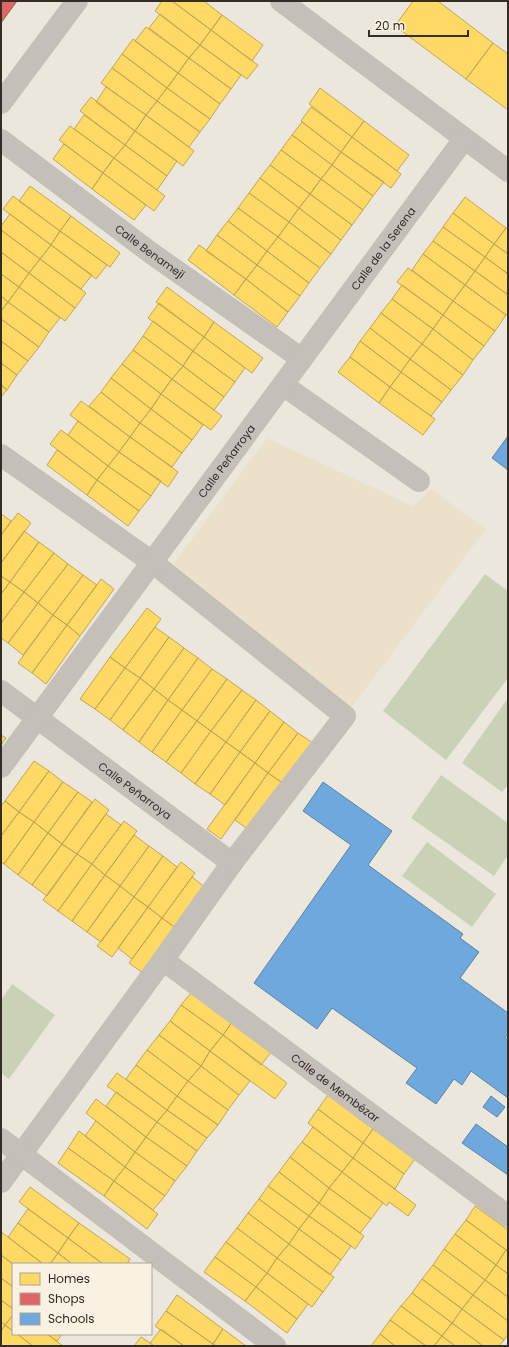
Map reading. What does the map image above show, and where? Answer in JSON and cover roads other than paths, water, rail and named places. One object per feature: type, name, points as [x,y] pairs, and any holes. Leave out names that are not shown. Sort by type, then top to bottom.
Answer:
[{"type":"street","points":[[1,103],[77,1]]},
{"type":"street","points":[[281,1],[508,171]]},
{"type":"street","name":"Calle de la Serena","points":[[302,359],[464,139]]},
{"type":"street","name":"Calle Benamejí","points":[[1,140],[151,253],[302,359]]},
{"type":"street","name":"Calle Peñarroya","points":[[1,767],[302,359]]},
{"type":"street","points":[[282,385],[419,481]]},
{"type":"street","points":[[1,455],[152,562],[345,716],[232,863],[1,1182]]},
{"type":"street","name":"Calle Peñarroya","points":[[1,691],[232,863]]},
{"type":"street","name":"Calle de Membézar","points":[[163,960],[508,1216]]},
{"type":"street","points":[[1,1139],[276,1346]]}]
